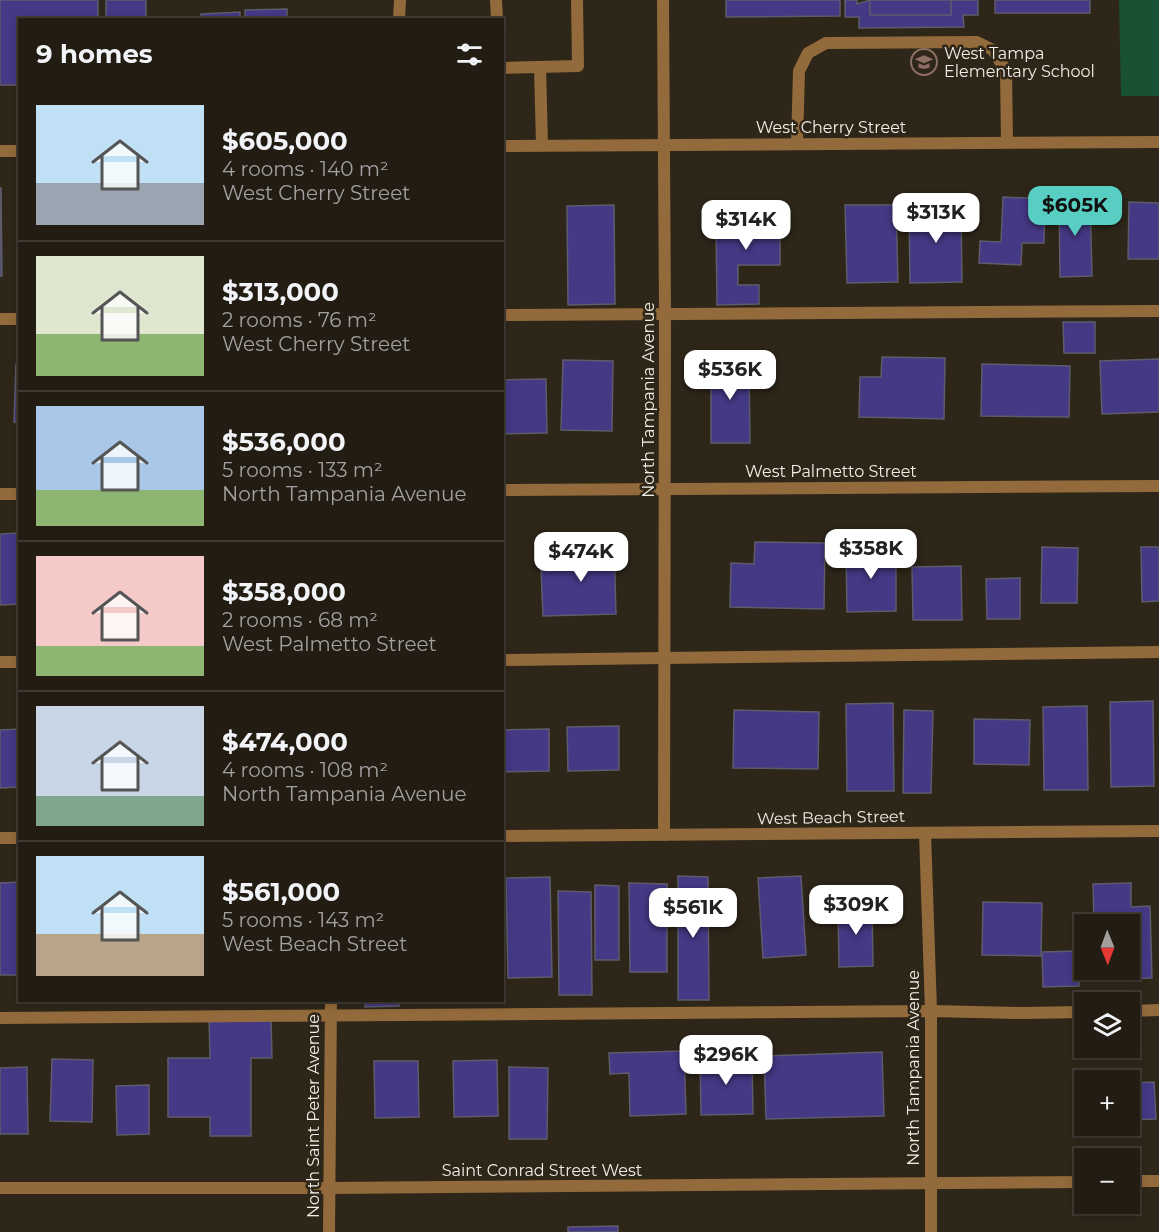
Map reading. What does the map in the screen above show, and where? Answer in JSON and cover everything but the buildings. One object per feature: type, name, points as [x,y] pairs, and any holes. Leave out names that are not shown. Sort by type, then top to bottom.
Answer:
[{"type":"street","points":[[399,18],[400,0]]},
{"type":"street","points":[[496,0],[497,18]]},
{"type":"street","points":[[504,68],[578,66],[577,0]]},
{"type":"street","name":"North Tampania Avenue","points":[[663,0],[664,835]]},
{"type":"street","points":[[797,143],[799,71],[808,53],[826,43],[977,42],[993,50],[1006,71],[1007,142]]},
{"type":"street","points":[[540,67],[542,145]]},
{"type":"street","name":"West Cherry Street","points":[[504,146],[1159,142]]},
{"type":"street","points":[[0,151],[18,151]]},
{"type":"street","points":[[504,315],[1159,311]]},
{"type":"street","points":[[0,319],[18,319]]},
{"type":"street","name":"West Palmetto Street","points":[[504,490],[1159,486]]},
{"type":"street","points":[[0,494],[18,494]]},
{"type":"street","points":[[504,660],[1159,652]]},
{"type":"street","points":[[0,662],[18,662]]},
{"type":"street","name":"West Beach Street","points":[[504,836],[1159,831]]},
{"type":"street","name":"North Tampania Avenue","points":[[925,833],[931,1011],[931,1232]]},
{"type":"street","points":[[0,838],[18,838]]},
{"type":"street","name":"North Saint Peter Avenue","points":[[329,1232],[331,1002]]},
{"type":"street","points":[[1140,1011],[1159,1010]]},
{"type":"street","points":[[0,1018],[931,1011],[1074,1012]]},
{"type":"street","points":[[1140,1181],[1159,1181]]},
{"type":"street","name":"Saint Conrad Street West","points":[[0,1188],[1074,1182]]},
{"type":"green space","points":[[1119,0],[1159,0],[1159,96],[1121,96]]},
{"type":"place","name":"West Tampa Elementary School","points":[[924,62]]}]
